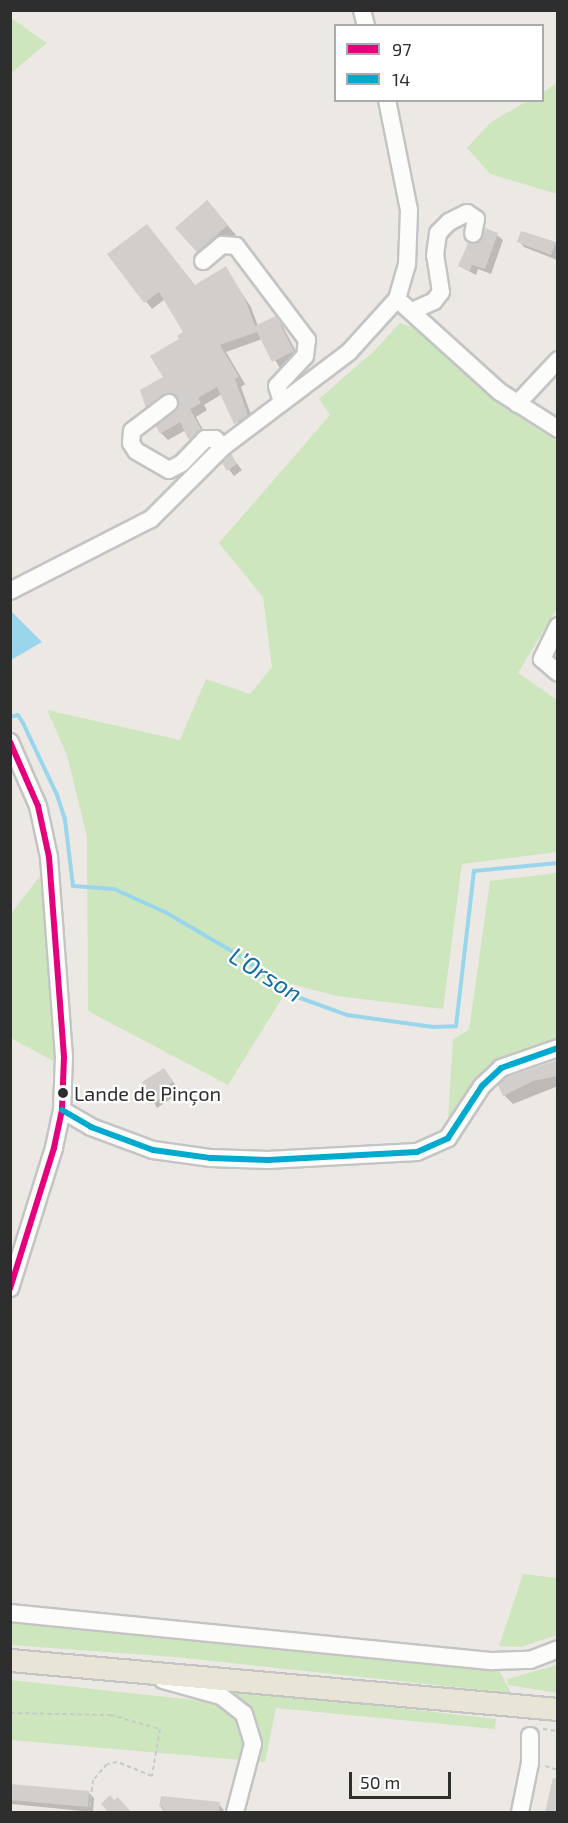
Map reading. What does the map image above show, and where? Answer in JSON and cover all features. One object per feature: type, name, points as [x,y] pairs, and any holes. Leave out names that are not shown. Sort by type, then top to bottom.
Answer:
[{"type":"main road","points":[[10,1660],[558,1708]]},
{"type":"street","points":[[10,591],[151,519],[223,447],[349,352],[397,299],[407,265],[409,210],[387,102]]},
{"type":"street","points":[[412,311],[434,301],[442,288],[435,255],[438,233],[448,222],[466,213],[476,219],[473,234]]},
{"type":"street","points":[[203,261],[222,245],[236,246],[307,339],[305,356],[277,386],[282,401]]},
{"type":"street","points":[[397,299],[517,404],[558,429]]},
{"type":"street","points":[[517,404],[558,360]]},
{"type":"street","points":[[169,403],[132,431],[131,443],[136,451],[169,470],[182,463],[205,439],[215,440],[223,447]]},
{"type":"street","points":[[558,626],[542,659],[558,673]]},
{"type":"street","points":[[10,742],[38,806],[50,856],[62,1002],[62,1110],[35,1214],[10,1288]]},
{"type":"street","points":[[62,1110],[92,1127],[153,1150],[211,1158],[268,1160],[417,1152],[448,1138],[482,1086],[501,1068],[558,1048]]},
{"type":"street","points":[[10,1613],[493,1661],[530,1659],[558,1649]]},
{"type":"street","points":[[133,1672],[221,1696],[244,1714],[253,1744],[236,1811]]},
{"type":"street","points":[[520,1812],[530,1763],[530,1736]]},
{"type":"path","points":[[10,1713],[110,1715],[160,1729],[152,1776],[117,1762],[107,1764],[93,1780],[89,1812]]},
{"type":"green space","points":[[11,18],[47,43],[11,73]]},
{"type":"green space","points":[[557,83],[557,194],[490,174],[467,148],[490,123],[525,102],[544,102],[544,91]]},
{"type":"green space","points":[[400,323],[422,331],[505,408],[557,441],[557,608],[518,673],[557,700],[557,852],[462,864],[443,1009],[337,996],[291,984],[228,1085],[88,1011],[87,837],[67,755],[47,710],[180,740],[206,679],[250,694],[272,667],[263,597],[219,543],[330,415],[319,399],[373,352]]},
{"type":"green space","points":[[557,873],[557,1043],[513,1058],[447,1134],[453,1039],[469,1030],[490,881]]},
{"type":"green space","points":[[40,876],[57,1063],[11,1038],[10,915]]},
{"type":"green space","points":[[523,1574],[557,1578],[557,1635],[521,1647],[499,1646]]},
{"type":"green space","points":[[10,1622],[499,1670],[511,1693],[175,1657],[11,1645]]},
{"type":"green space","points":[[557,1665],[557,1693],[508,1685],[507,1679]]},
{"type":"green space","points":[[10,1680],[204,1701],[224,1688],[496,1719],[495,1729],[276,1708],[265,1762],[11,1740]]},
{"type":"water","points":[[11,611],[42,642],[10,660]]},
{"type":"building","points":[[207,200],[228,225],[197,252],[175,228]]},
{"type":"building","points":[[147,224],[195,285],[226,266],[245,299],[255,326],[276,316],[294,351],[272,362],[257,332],[220,345],[239,377],[235,379],[248,415],[234,424],[217,387],[198,398],[201,403],[190,409],[201,429],[189,440],[180,422],[160,434],[156,426],[178,408],[177,396],[167,393],[146,408],[140,390],[163,377],[150,356],[179,339],[177,336],[183,332],[159,292],[144,303],[107,254]]},
{"type":"building","points":[[485,228],[498,233],[485,269],[472,265],[470,271],[458,266],[468,243],[480,241]]},
{"type":"building","points":[[521,231],[556,242],[551,255],[517,242]]},
{"type":"building","points":[[231,454],[237,464],[227,471],[222,463]]},
{"type":"building","points":[[558,1060],[558,1076],[533,1081],[503,1096],[498,1085],[507,1077]]},
{"type":"building","points":[[164,1068],[173,1082],[166,1087],[170,1092],[151,1104],[142,1082]]},
{"type":"building","points":[[553,1778],[558,1779],[558,1812],[545,1812]]},
{"type":"building","points":[[10,1784],[89,1791],[88,1807],[10,1800]]},
{"type":"building","points":[[110,1795],[114,1800],[118,1797],[131,1812],[108,1812],[101,1804]]},
{"type":"building","points":[[161,1796],[220,1802],[219,1812],[162,1812],[163,1807],[159,1807]]},
{"type":"waterway","name":"L’Orson","points":[[10,717],[18,715],[23,723],[57,795],[65,820],[73,886],[114,889],[165,912],[242,957],[292,995],[347,1015],[433,1027],[456,1026],[474,871],[558,863]]},
{"type":"transit line","name":"97","points":[[10,742],[38,806],[49,857],[64,1057],[62,1110],[54,1148],[10,1288]]},
{"type":"transit line","name":"14","points":[[62,1110],[91,1127],[153,1150],[211,1158],[268,1160],[417,1152],[448,1138],[482,1086],[501,1068],[558,1048]]},
{"type":"place","name":"Lande de Pinçon","points":[[63,1093]]}]
